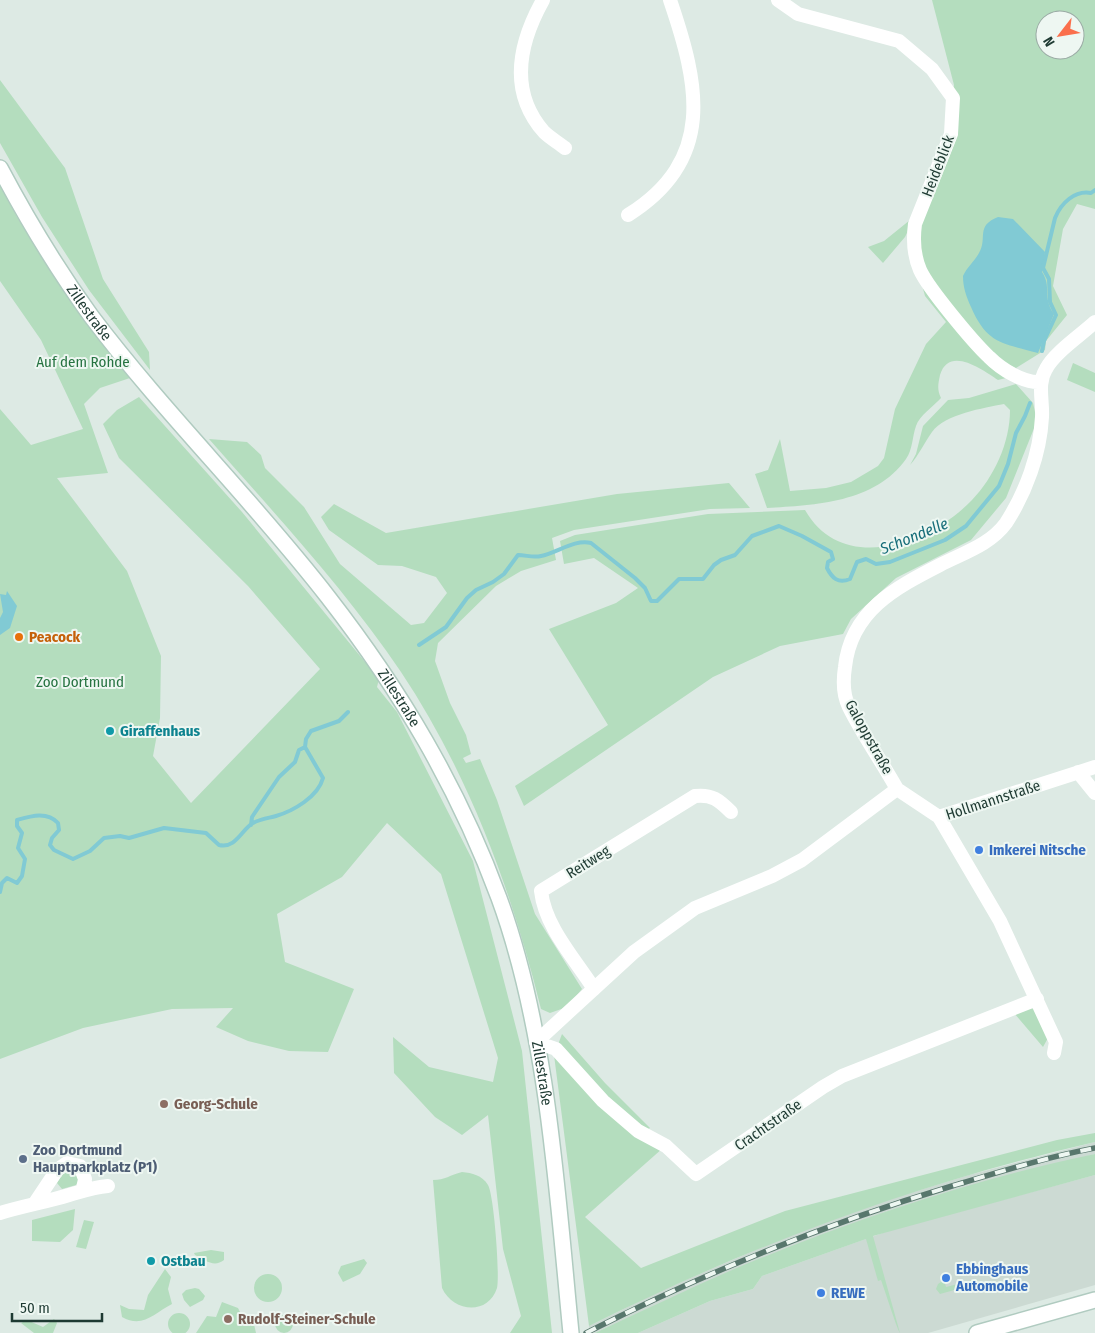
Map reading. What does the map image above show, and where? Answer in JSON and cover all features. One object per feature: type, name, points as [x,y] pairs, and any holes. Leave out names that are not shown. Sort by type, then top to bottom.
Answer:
[{"type":"main road","name":"Zillestraße","points":[[0,168],[54,263],[90,314],[149,387],[326,595],[390,681],[430,745],[458,800],[500,901],[518,962],[536,1042],[551,1144],[571,1333]]},
{"type":"main road","points":[[977,1333],[1095,1300]]},
{"type":"street","points":[[543,0],[526,35],[520,56],[520,78],[533,117],[545,133],[565,148]]},
{"type":"street","points":[[628,215],[645,204],[671,179],[682,162],[690,139],[693,101],[689,62],[670,0]]},
{"type":"street","name":"Heideblick","points":[[778,0],[798,14],[899,41],[932,69],[953,98],[951,134],[915,224],[913,234],[920,271],[934,292],[990,358],[1019,378],[1040,382]]},
{"type":"street","points":[[1040,382],[1046,367],[1095,322]]},
{"type":"street","name":"Galoppstraße","points":[[536,1042],[634,952],[694,908],[772,876],[802,860],[897,789],[848,706],[843,683],[853,632],[868,612],[886,596],[912,579],[980,547],[1005,524],[1035,463],[1042,416],[1040,382]]},
{"type":"street","name":"Hollmannstraße","points":[[897,789],[939,817],[1095,767]]},
{"type":"street","points":[[1078,772],[1095,793]]},
{"type":"street","name":"Reitweg","points":[[594,989],[549,920],[543,906],[541,891],[695,796],[707,794],[718,799],[730,812]]},
{"type":"street","points":[[939,817],[1000,921],[1056,1042],[1054,1053]]},
{"type":"street","name":"Crachtstraße","points":[[536,1042],[556,1050],[603,1101],[638,1131],[666,1146],[696,1174],[842,1076],[1037,999]]},
{"type":"street","points":[[35,1203],[57,1170],[67,1163],[80,1166],[85,1179],[82,1189]]},
{"type":"street","points":[[0,1213],[71,1194],[82,1189],[108,1186]]},
{"type":"shaded area","points":[[1095,1142],[1095,1154],[891,1210],[733,1270],[595,1333],[589,1333],[589,1326],[660,1291],[783,1238],[890,1199],[969,1175]]},
{"type":"shaded area","points":[[1095,1175],[1095,1285],[928,1333],[638,1333],[710,1301],[753,1289],[762,1276],[891,1230]]},
{"type":"green space","points":[[932,0],[1095,0],[1095,209],[1077,204],[1063,229],[1053,286],[1067,315],[1046,341],[1045,350],[1016,368],[1003,362],[981,344],[920,271],[915,224],[944,155],[954,85]]},
{"type":"green space","points":[[0,80],[65,168],[103,279],[149,352],[150,370],[89,290],[42,217],[0,143]]},
{"type":"green space","points":[[0,183],[17,217],[130,378],[100,388],[84,404],[108,473],[57,478],[127,571],[161,656],[160,718],[153,756],[191,803],[320,669],[248,586],[119,458],[103,424],[117,410],[139,397],[242,512],[379,679],[377,687],[397,712],[473,861],[522,1051],[552,1333],[510,1333],[521,1316],[503,1249],[488,1115],[462,1135],[435,1117],[394,1073],[393,1037],[429,1067],[493,1082],[498,1058],[441,874],[387,823],[342,877],[277,914],[285,962],[354,989],[328,1052],[289,1051],[248,1041],[216,1027],[233,1008],[172,1009],[83,1028],[0,1059],[0,409],[31,445],[83,429],[41,340],[0,281]]},
{"type":"green space","points":[[915,216],[905,237],[883,263],[868,247],[884,241]]},
{"type":"green space","points":[[922,285],[1006,378],[998,380],[967,362],[951,362],[944,366],[940,375],[938,387],[941,398],[918,422],[908,455],[893,474],[878,485],[843,499],[824,503],[767,508],[755,474],[768,470],[780,439],[790,491],[826,488],[851,482],[878,466],[884,458],[895,409],[926,344],[946,322],[925,296]]},
{"type":"green space","points":[[1073,363],[1095,373],[1095,392],[1067,380]]},
{"type":"green space","points":[[1016,384],[1033,403],[1037,421],[1006,498],[971,540],[896,578],[851,619],[843,634],[780,646],[713,677],[524,806],[515,786],[608,725],[549,629],[616,603],[638,588],[594,558],[564,564],[560,541],[575,535],[708,514],[805,510],[821,530],[841,542],[863,547],[886,546],[910,540],[933,530],[954,516],[980,491],[994,470],[1004,447],[1010,410],[1004,404],[955,416],[932,432],[910,465],[916,454],[923,426],[948,400],[969,398]]},
{"type":"green space","points":[[209,439],[247,442],[261,455],[265,468],[304,507],[340,564],[411,625],[424,623],[447,593],[436,577],[402,566],[378,565],[329,530],[321,517],[334,504],[386,533],[617,494],[729,483],[750,508],[710,509],[574,530],[552,538],[556,560],[521,571],[496,586],[438,643],[435,661],[450,703],[466,735],[471,754],[463,758],[466,763],[480,759],[497,800],[535,914],[582,989],[567,1007],[550,1013],[541,1009],[516,921],[486,834],[468,792],[447,751],[401,672],[357,611]]},
{"type":"green space","points":[[1032,1008],[1036,1010],[1048,1038],[1043,1047],[1014,1013]]},
{"type":"green space","points":[[562,1034],[605,1083],[650,1128],[645,1131],[616,1109],[560,1047],[559,1042]]},
{"type":"green space","points":[[554,1055],[663,1148],[585,1217],[641,1268],[785,1211],[1057,1140],[1095,1133],[1095,1142],[1029,1158],[964,1177],[836,1219],[712,1269],[589,1326]]},
{"type":"green space","points":[[1095,1154],[1095,1175],[873,1236],[900,1333],[881,1280],[878,1281],[866,1239],[762,1276],[753,1289],[710,1301],[638,1333],[595,1333],[732,1270],[821,1235],[957,1189],[1049,1164]]},
{"type":"green space","points":[[65,1170],[71,1170],[76,1173],[79,1179],[76,1185],[62,1189],[57,1183]]},
{"type":"green space","points":[[462,1172],[473,1174],[486,1182],[490,1192],[494,1219],[497,1253],[497,1288],[493,1297],[479,1307],[462,1306],[454,1302],[442,1288],[433,1180]]},
{"type":"green space","points":[[75,1209],[73,1230],[60,1242],[32,1241],[32,1220]]},
{"type":"green space","points":[[84,1220],[94,1222],[86,1249],[76,1247]]},
{"type":"green space","points":[[211,1250],[224,1252],[224,1260],[213,1263],[202,1259],[194,1253]]},
{"type":"green space","points":[[364,1259],[367,1263],[360,1274],[343,1282],[338,1273],[341,1266]]},
{"type":"green space","points":[[165,1269],[171,1277],[168,1289],[172,1304],[142,1321],[129,1320],[122,1317],[120,1305],[129,1309],[144,1310],[148,1295]]},
{"type":"green space","points":[[268,1274],[278,1278],[282,1288],[278,1298],[268,1302],[258,1298],[254,1288],[258,1278]]},
{"type":"green space","points":[[977,1279],[978,1285],[940,1294],[936,1289],[938,1284],[944,1280],[946,1287]]},
{"type":"green space","points":[[199,1289],[205,1296],[203,1300],[190,1307],[182,1294],[186,1290]]},
{"type":"green space","points":[[222,1302],[238,1308],[243,1318],[254,1324],[256,1333],[196,1333],[207,1316],[216,1317]]},
{"type":"green space","points":[[175,1313],[183,1313],[190,1320],[190,1328],[183,1335],[175,1335],[168,1328],[168,1320]]},
{"type":"green space","points":[[280,1315],[288,1315],[293,1320],[291,1331],[280,1333],[275,1328],[275,1320]]},
{"type":"green space","points":[[54,1319],[57,1323],[53,1333],[34,1333],[21,1323],[27,1320],[43,1327]]},
{"type":"water","points":[[998,217],[1013,219],[1045,252],[1042,272],[1046,282],[1048,302],[1054,314],[1038,353],[1005,344],[990,335],[977,319],[965,292],[963,276],[979,253],[984,228]]},
{"type":"water","points":[[7,591],[17,606],[10,628],[0,635],[0,618],[3,612],[0,594],[6,595]]},
{"type":"waterway","name":"Schondelle","points":[[1042,351],[1044,341],[1056,315],[1050,302],[1049,279],[1043,268],[1055,218],[1061,207],[1069,199],[1079,194],[1091,193],[1095,190]]},
{"type":"waterway","name":"Schondelle","points":[[419,645],[446,627],[467,598],[476,590],[504,574],[518,555],[541,556],[578,543],[591,543],[635,578],[645,588],[651,601],[657,601],[679,579],[703,579],[714,565],[721,560],[735,555],[752,536],[779,526],[831,552],[833,559],[828,562],[827,568],[831,575],[842,581],[850,579],[857,562],[866,559],[876,564],[890,562],[945,540],[966,526],[999,486],[1008,464],[1016,433],[1030,403]]},
{"type":"waterway","name":"Schondelle","points":[[0,892],[2,883],[7,878],[17,883],[22,876],[25,859],[18,848],[22,833],[17,826],[17,820],[28,817],[39,815],[54,819],[58,823],[59,830],[52,838],[50,845],[54,850],[73,859],[90,851],[104,838],[120,836],[129,838],[164,828],[206,833],[219,845],[230,844],[253,823],[290,811],[316,791],[323,778],[305,747],[306,739],[311,731],[339,721],[348,712]]},
{"type":"waterway","points":[[251,825],[252,817],[279,777],[295,762],[299,750],[305,747]]},
{"type":"railway","points":[[586,1333],[675,1290],[811,1233],[1005,1170],[1095,1148]]},
{"type":"place","name":"Peacock","points":[[19,637]]},
{"type":"place","name":"Giraffenhaus","points":[[110,731]]},
{"type":"place","name":"Imkerei Nitsche","points":[[979,850]]},
{"type":"place","name":"Georg-Schule","points":[[164,1104]]},
{"type":"place","name":"Zoo Dortmund Hauptparkplatz (P1)","points":[[23,1159]]},
{"type":"place","name":"Ostbau","points":[[151,1261]]},
{"type":"place","name":"Ebbinghaus Automobile","points":[[946,1278]]},
{"type":"place","name":"REWE","points":[[821,1293]]},
{"type":"place","name":"Rudolf-Steiner-Schule","points":[[228,1319]]},
{"type":"park label","name":"Auf dem Rohde","points":[[83,362]]},
{"type":"park label","name":"Zoo Dortmund","points":[[80,682]]}]
